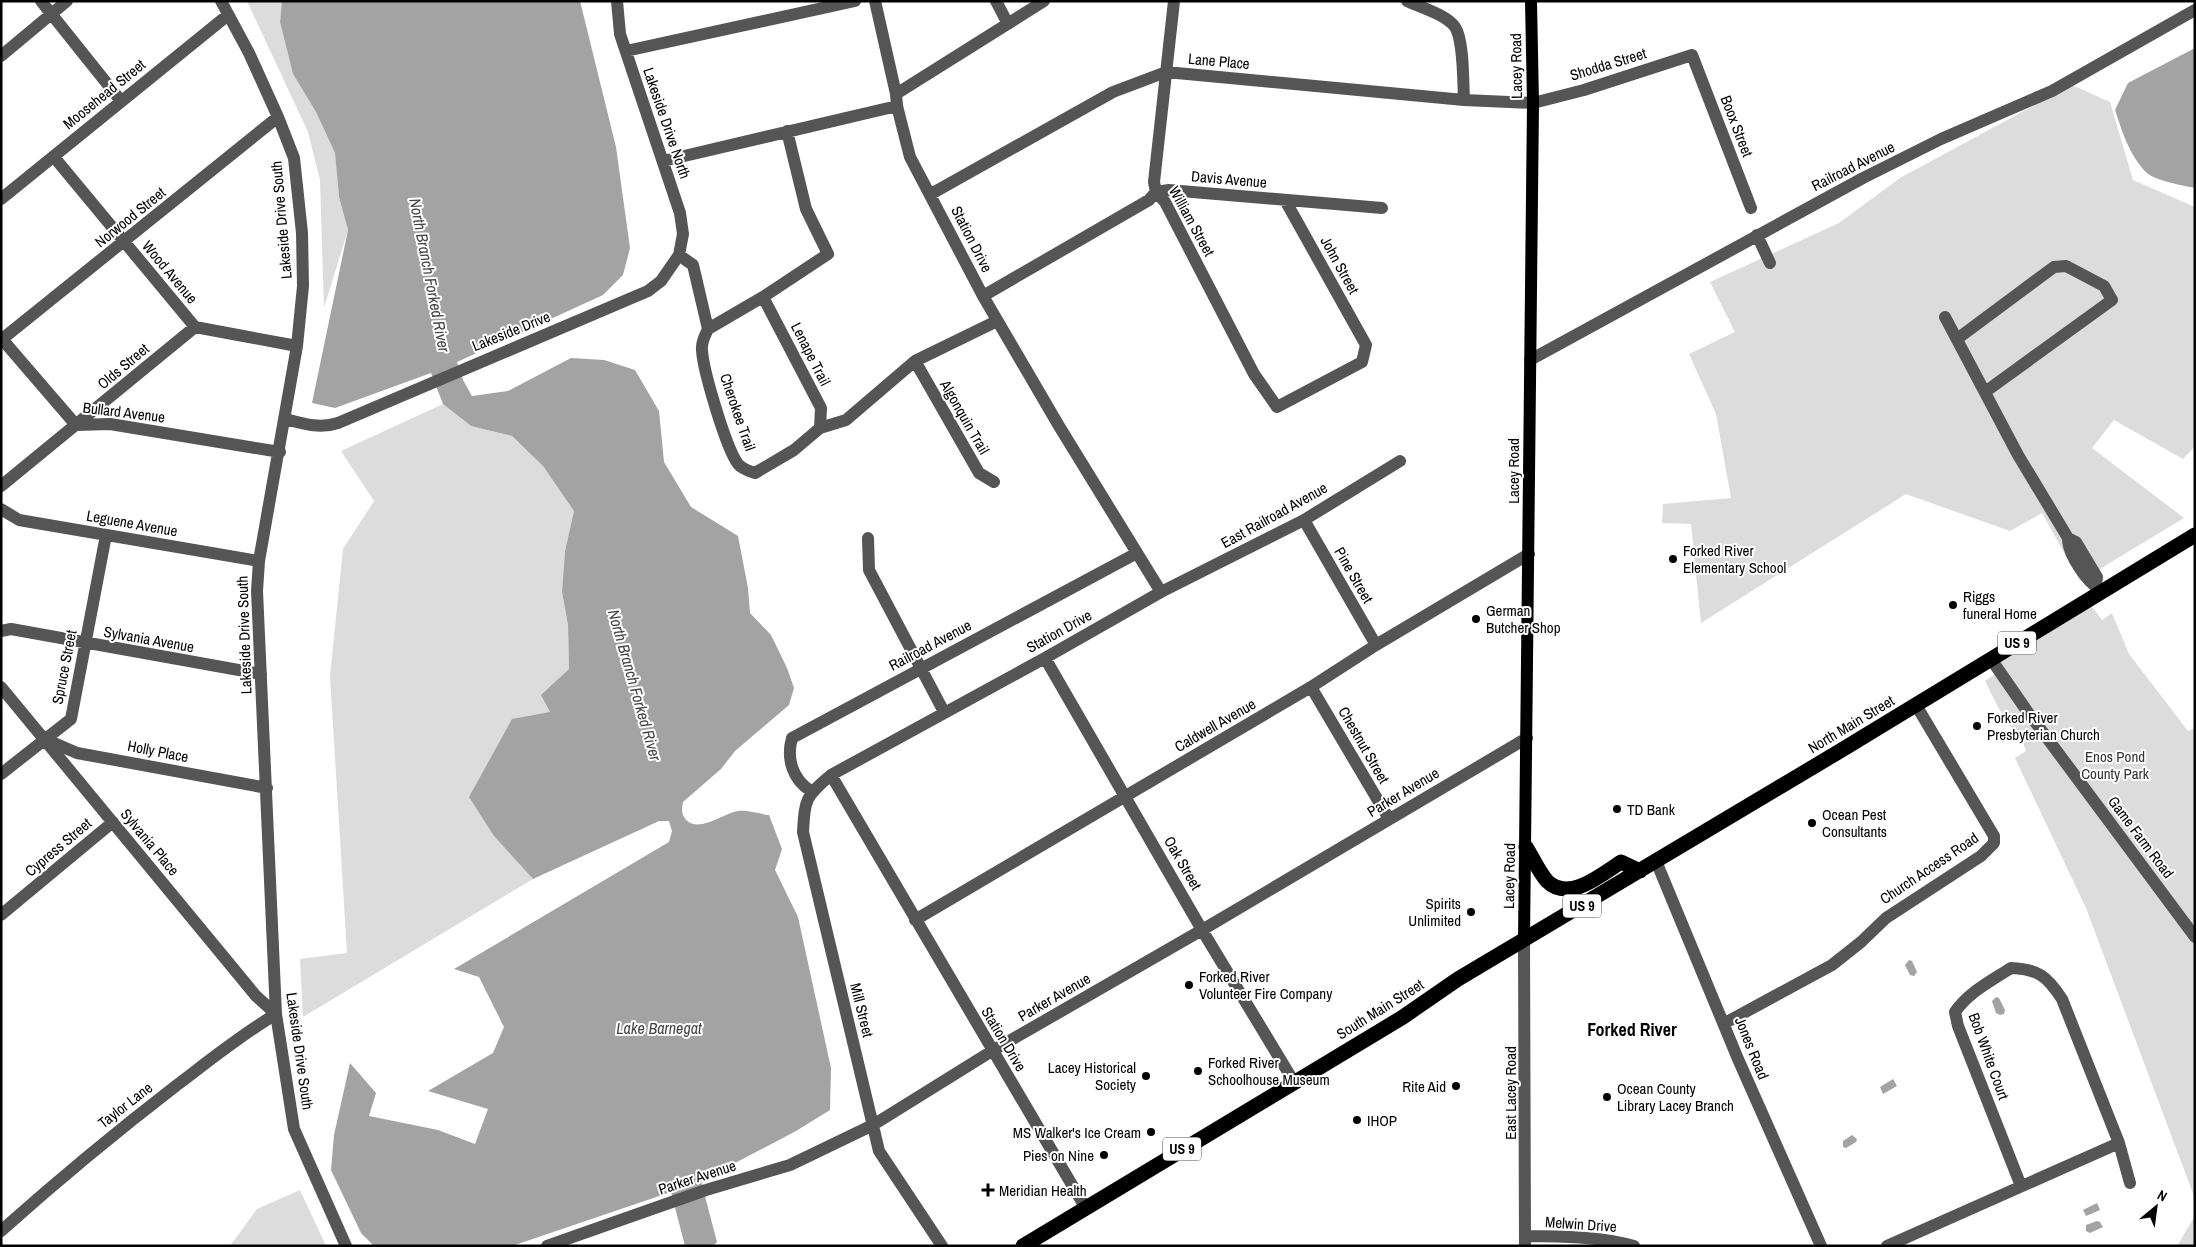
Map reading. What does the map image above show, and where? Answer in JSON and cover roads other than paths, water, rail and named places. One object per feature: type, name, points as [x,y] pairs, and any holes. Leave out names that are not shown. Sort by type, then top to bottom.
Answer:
[{"type":"highway","name":"North Main Street","points":[[1524,941],[1991,659],[2098,588],[2195,535]]},
{"type":"highway","points":[[1526,847],[1547,880],[1557,888],[1572,889],[1586,883],[1621,862],[1640,871]]},
{"type":"highway","name":"South Main Street","points":[[1023,1246],[1404,1017],[1458,979],[1524,941]]},
{"type":"main road","name":"Lacey Road","points":[[1524,941],[1529,554],[1531,1]]},
{"type":"street","points":[[41,1],[121,101]]},
{"type":"street","points":[[1,56],[67,1]]},
{"type":"street","name":"Lakeside Drive South","points":[[220,1],[249,53],[294,158],[302,233],[303,286],[297,346],[286,419],[259,561],[257,590],[276,1014],[294,1129],[346,1246]]},
{"type":"street","name":"Lakeside Drive North","points":[[617,1],[620,34],[680,213],[683,234],[679,255]]},
{"type":"street","points":[[626,51],[855,1]]},
{"type":"street","name":"Station Drive","points":[[875,1],[910,157],[997,321],[1161,592],[831,775],[1085,1207]]},
{"type":"street","points":[[996,1],[1008,24]]},
{"type":"street","points":[[663,161],[787,131],[897,100],[1044,1]]},
{"type":"street","name":"William Street","points":[[1174,1],[1154,182],[1156,192],[1165,202],[1254,374],[1277,407],[1362,362],[1366,345]]},
{"type":"street","points":[[1407,1],[1441,16],[1455,27],[1461,47],[1464,100]]},
{"type":"street","name":"Railroad Avenue","points":[[1530,360],[1757,235],[1941,140],[2052,91],[2195,10]]},
{"type":"street","name":"Moosehead Street","points":[[1,199],[228,15]]},
{"type":"street","name":"Shodda Street","points":[[1532,103],[1584,90],[1692,55]]},
{"type":"street","name":"Boox Street","points":[[1692,55],[1751,208]]},
{"type":"street","name":"Lane Place","points":[[931,194],[1113,92],[1166,72],[1464,100],[1532,103]]},
{"type":"street","name":"Norwood Street","points":[[2,339],[278,117]]},
{"type":"street","points":[[708,328],[764,297],[828,254],[806,209],[787,131]]},
{"type":"street","name":"Wood Avenue","points":[[54,157],[195,327],[297,346]]},
{"type":"street","name":"Davis Avenue","points":[[1156,192],[1168,190],[1382,208]]},
{"type":"street","points":[[983,296],[1149,200],[1156,192]]},
{"type":"street","name":"John Street","points":[[1285,200],[1366,345]]},
{"type":"street","points":[[1757,235],[1770,263]]},
{"type":"street","name":"Cherokee Trail","points":[[679,255],[693,265],[708,328],[703,339],[702,351],[713,400],[732,453],[739,465],[755,473],[794,450],[820,428],[846,420],[915,361],[997,321]]},
{"type":"street","name":"Lakeside Drive","points":[[286,419],[308,425],[326,427],[648,291],[661,281],[679,255]]},
{"type":"street","points":[[1957,339],[2054,267],[2066,266],[2104,286],[2112,300],[1985,392]]},
{"type":"street","name":"Lenape Trail","points":[[764,297],[821,408],[820,428]]},
{"type":"street","points":[[1945,317],[2018,455],[2068,538],[2076,542],[2098,577],[2098,588]]},
{"type":"street","name":"Olds Street","points":[[1,486],[195,327]]},
{"type":"street","name":"Bullard Avenue","points":[[2,339],[76,425],[110,424],[280,452]]},
{"type":"street","name":"Algonquin Trail","points":[[915,361],[979,473],[994,482]]},
{"type":"street","name":"East Railroad Avenue","points":[[1161,592],[1304,520],[1400,461]]},
{"type":"street","name":"Leguene Avenue","points":[[1,509],[19,520],[259,561]]},
{"type":"street","name":"Pine Street","points":[[1304,520],[1376,645]]},
{"type":"street","name":"Spruce Street","points":[[1,774],[71,719],[106,535]]},
{"type":"street","points":[[868,538],[870,570],[944,712]]},
{"type":"street","name":"Railroad Avenue","points":[[811,792],[800,784],[791,764],[789,748],[792,738],[1137,553]]},
{"type":"street","name":"Caldwell Avenue","points":[[915,920],[1311,687],[1376,645],[1529,554]]},
{"type":"street","name":"Sylvania Avenue","points":[[1,631],[11,629],[85,644],[261,674]]},
{"type":"street","name":"Oak Street","points":[[1045,658],[1202,930],[1294,1082]]},
{"type":"street","name":"Game Farm Road","points":[[1991,659],[2027,711],[2195,937]]},
{"type":"street","name":"Sylvania Place","points":[[1,687],[256,996],[276,1014]]},
{"type":"street","name":"Chestnut Street","points":[[1311,687],[1389,819]]},
{"type":"street","name":"Church Access Road","points":[[1725,1023],[1832,965],[1861,942],[1886,918],[1981,856],[1994,843],[1994,836],[1916,705]]},
{"type":"street","name":"Parker Avenue","points":[[547,1246],[706,1190],[790,1165],[872,1125],[992,1051],[1202,930],[1527,738]]},
{"type":"street","name":"Holly Place","points":[[44,739],[77,753],[267,788]]},
{"type":"street","points":[[811,792],[831,775]]},
{"type":"street","name":"Mill Street","points":[[811,792],[804,804],[803,832],[879,1151],[942,1246]]},
{"type":"street","name":"Cypress Street","points":[[1,915],[113,822]]},
{"type":"street","name":"Jones Road","points":[[1656,861],[1725,1023],[1738,1059],[1821,1246]]},
{"type":"street","name":"East Lacey Road","points":[[1524,941],[1526,1241]]},
{"type":"street","name":"Bob White Court","points":[[2021,1186],[1958,1026],[1955,1012],[1961,1004],[1980,988],[2011,968],[2024,968],[2040,973],[2052,984],[2062,999],[2119,1144],[2130,1183]]},
{"type":"street","name":"Taylor Lane","points":[[1,1231],[48,1188],[125,1125],[251,1029],[276,1014]]},
{"type":"street","points":[[1887,1246],[2119,1144]]},
{"type":"street","name":"Melwin Drive","points":[[1526,1241],[1587,1237],[1634,1246]]},
{"type":"water","name":"Lake Barnegat","points":[[282,1],[580,1],[616,147],[630,248],[623,275],[603,295],[457,362],[463,380],[472,396],[508,391],[571,358],[604,360],[635,370],[659,411],[664,462],[691,507],[738,536],[748,588],[750,613],[771,635],[787,668],[794,688],[789,705],[735,751],[721,769],[683,802],[682,811],[684,817],[689,822],[695,824],[710,822],[738,811],[769,815],[782,849],[775,870],[798,917],[831,1068],[830,1110],[796,1131],[701,1181],[717,1242],[713,1246],[685,1246],[671,1192],[512,1246],[374,1246],[361,1233],[331,1170],[334,1135],[350,1063],[376,1093],[369,1116],[438,1130],[475,1144],[488,1109],[428,1091],[493,1053],[504,1027],[479,977],[454,969],[669,842],[672,831],[669,821],[659,821],[533,879],[494,836],[469,797],[512,719],[550,712],[541,695],[569,669],[568,625],[562,592],[565,551],[574,511],[543,466],[512,436],[471,426],[443,404],[431,373],[335,408],[312,403],[348,230],[339,197],[335,153],[316,112],[293,74],[280,22]]},
{"type":"water","points":[[2195,48],[2195,188],[2162,180],[2147,173],[2131,152],[2115,110],[2128,83]]},
{"type":"water","points":[[1909,960],[1912,961],[1917,972],[1914,976],[1910,975],[1905,965]]},
{"type":"water","points":[[1996,997],[1999,998],[2005,1010],[2004,1014],[1996,1013],[1992,1001]]},
{"type":"water","points":[[1893,1079],[1897,1086],[1883,1094],[1880,1087]]},
{"type":"water","points":[[1852,1135],[1857,1139],[1856,1142],[1846,1148],[1843,1147],[1843,1141]]},
{"type":"water","points":[[2097,1203],[2100,1210],[2086,1216],[2083,1210]]},
{"type":"water","points":[[2097,1221],[2103,1227],[2090,1233],[2086,1231],[2086,1225]]},
{"type":"place","name":"Forked River Elementary School","points":[[1673,559]]},
{"type":"place","name":"Riggs funeral Home","points":[[1953,605]]},
{"type":"place","name":"German Butcher Shop","points":[[1476,619]]},
{"type":"place","name":"Forked River Presbyterian Church","points":[[1977,726]]},
{"type":"place","name":"TD Bank","points":[[1617,809]]},
{"type":"place","name":"Ocean Pest Consultants","points":[[1812,823]]},
{"type":"place","name":"Spirits Unlimited","points":[[1471,912]]},
{"type":"place","name":"Forked River Volunteer Fire Company","points":[[1189,985]]},
{"type":"place","name":"Forked River Schoolhouse Museum","points":[[1198,1071]]},
{"type":"place","name":"Lacey Historical Society","points":[[1146,1076]]},
{"type":"place","name":"Rite Aid","points":[[1456,1086]]},
{"type":"place","name":"Ocean County Library Lacey Branch","points":[[1607,1097]]},
{"type":"place","name":"IHOP","points":[[1357,1120]]},
{"type":"place","name":"MS Walker's Ice Cream","points":[[1151,1132]]},
{"type":"place","name":"Pies on Nine","points":[[1104,1155]]},
{"type":"place","name":"Meridian Health","points":[[988,1190]]},
{"type":"district","name":"Forked River","points":[[1632,1029]]},
{"type":"water label","name":"North Branch Forked River","points":[[430,275]]},
{"type":"water label","name":"North Branch Forked River","points":[[635,685]]},
{"type":"park label","name":"Enos Pond County Park","points":[[2115,764]]}]
